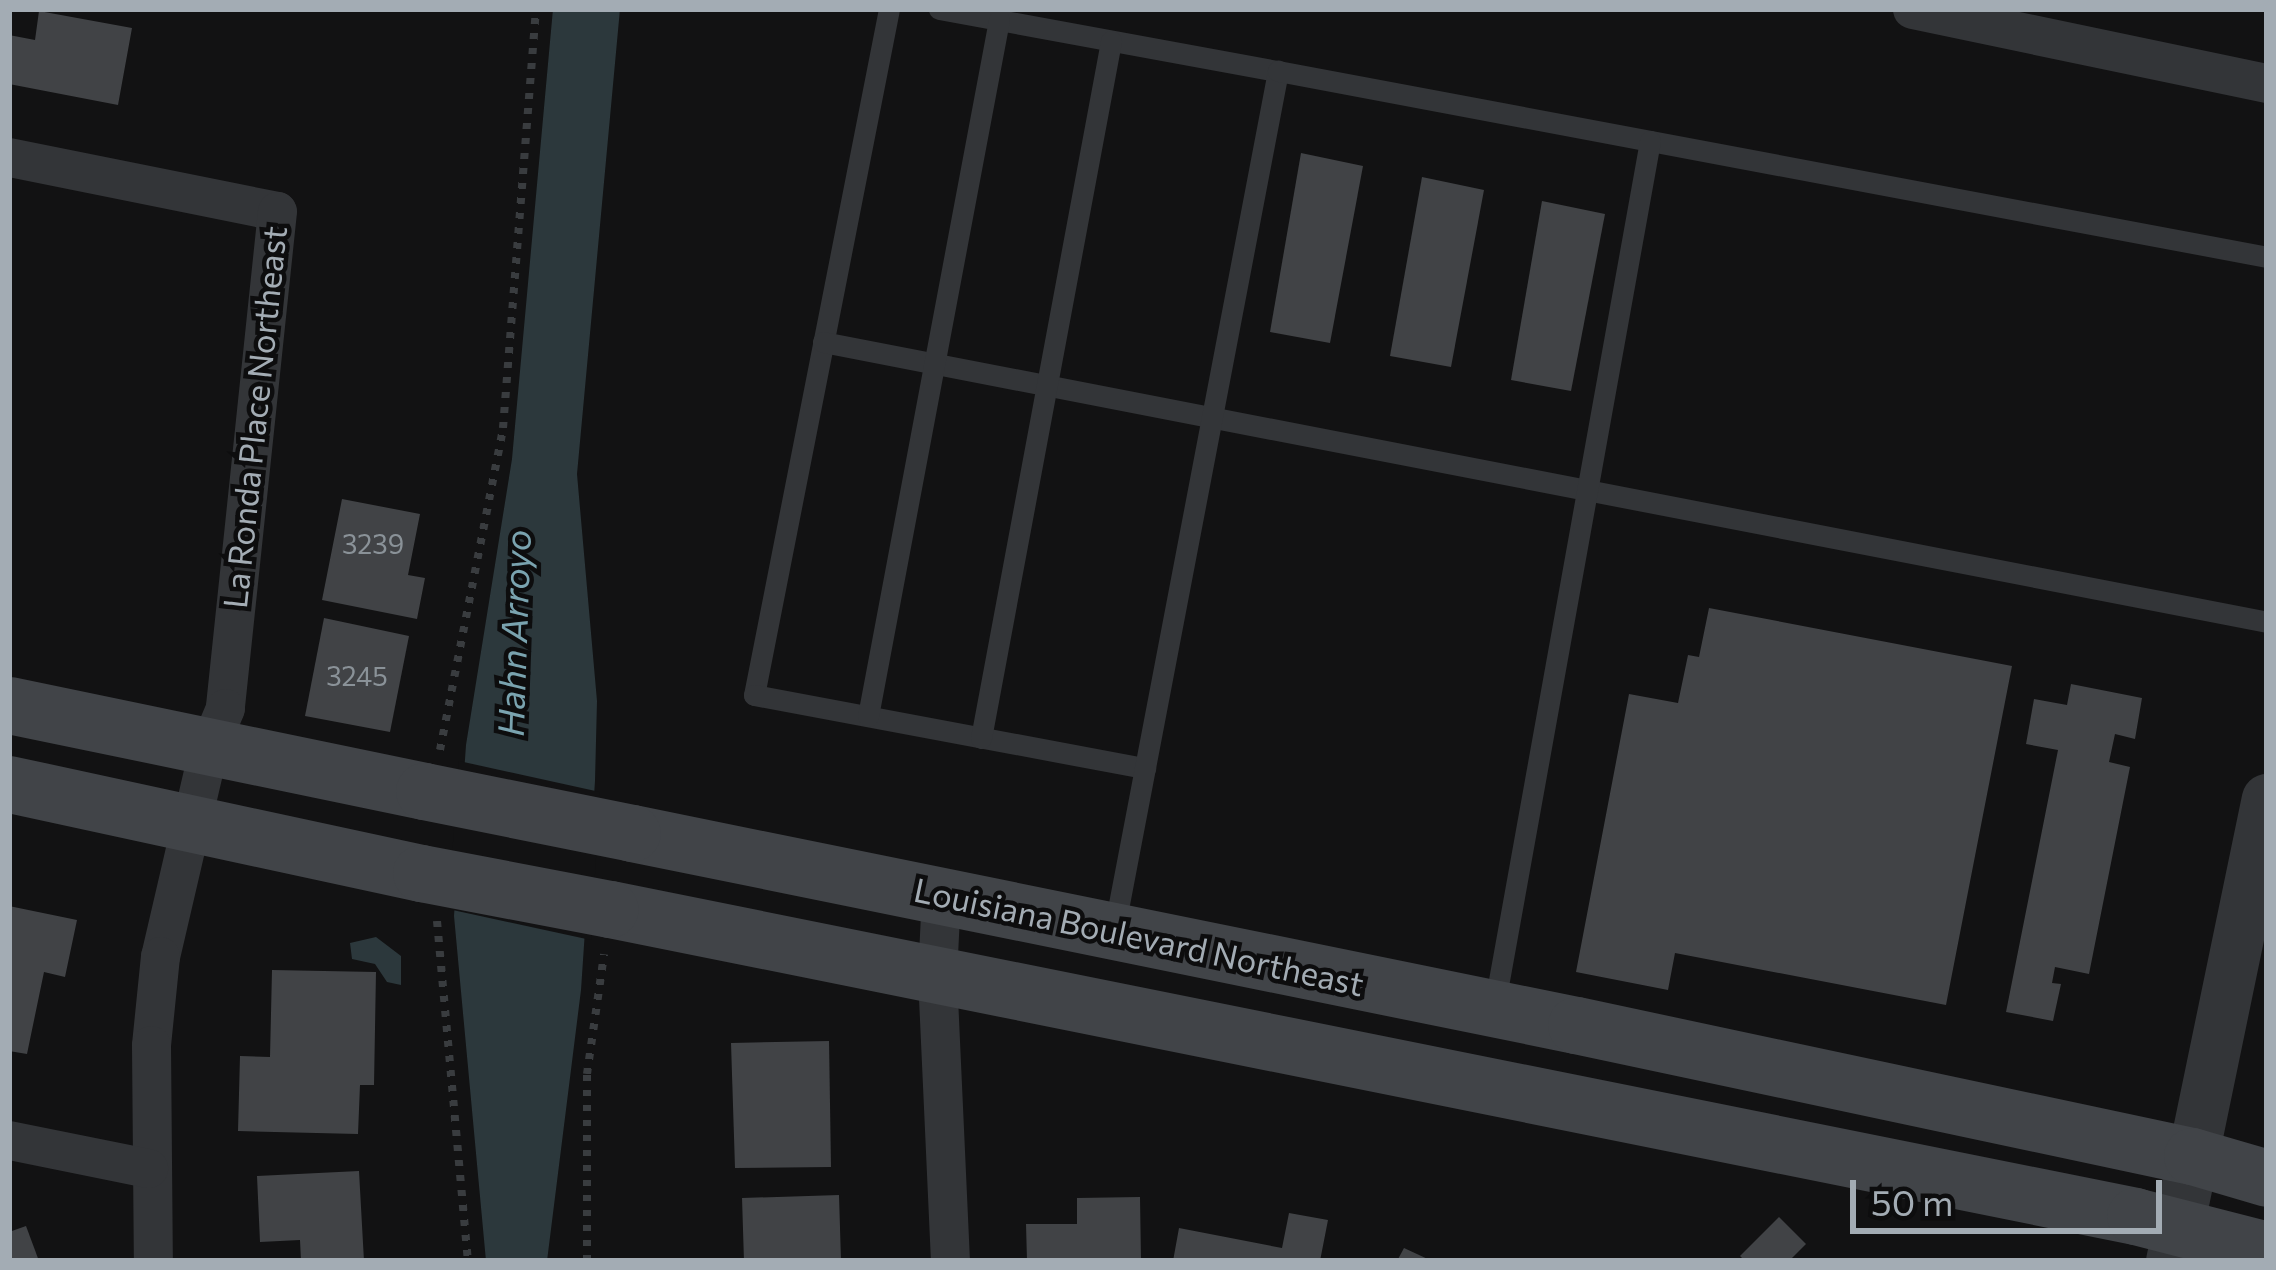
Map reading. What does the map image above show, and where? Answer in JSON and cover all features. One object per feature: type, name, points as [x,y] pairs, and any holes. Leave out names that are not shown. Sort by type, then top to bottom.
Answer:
[{"type":"main road","name":"Louisiana Boulevard Northeast","points":[[9,705],[209,746],[431,774],[632,832],[2192,1156],[2267,1180]]},
{"type":"main road","points":[[9,784],[192,820],[429,886],[608,928],[937,975],[1562,1100],[2175,1243],[2257,1253]]},
{"type":"main road","points":[[1562,1100],[1576,1025]]},
{"type":"street","points":[[1912,9],[2267,83]]},
{"type":"street","name":"La Ronda Place Northeast","points":[[9,157],[277,211],[224,708],[209,746]]},
{"type":"street","points":[[153,1261],[148,1168],[160,956],[209,746]]},
{"type":"street","points":[[2175,1243],[2267,799]]},
{"type":"street","points":[[941,894],[937,975],[950,1261]]},
{"type":"street","points":[[9,1140],[148,1168]]},
{"type":"street","points":[[2257,1253],[2267,1180]]},
{"type":"lane","points":[[889,9],[754,695],[1144,768]]},
{"type":"lane","points":[[939,9],[2267,257]]},
{"type":"lane","points":[[868,716],[998,20]]},
{"type":"lane","points":[[981,738],[1111,41]]},
{"type":"lane","points":[[1114,930],[1278,71]]},
{"type":"lane","points":[[1494,1008],[1650,141]]},
{"type":"lane","points":[[823,342],[2267,622]]},
{"type":"path","points":[[431,774],[503,428],[536,9]]},
{"type":"path","points":[[429,886],[468,1261]]},
{"type":"path","points":[[587,1261],[587,1074],[608,928]]},
{"type":"water","name":"Hahn Arroyo","points":[[553,9],[620,9],[577,474],[597,701],[595,781],[581,990],[547,1261],[486,1261],[454,916],[466,745],[512,459]]},
{"type":"water","points":[[376,937],[401,956],[401,985],[387,982],[375,964],[352,959],[350,943]]},
{"type":"pier","points":[[459,761],[600,792],[591,940],[448,909]]},
{"type":"building","points":[[39,11],[132,28],[118,105],[9,84],[9,35],[35,40]]},
{"type":"building","points":[[1301,153],[1363,166],[1330,343],[1270,332]]},
{"type":"building","points":[[1422,177],[1484,190],[1451,367],[1390,356]]},
{"type":"building","points":[[1542,201],[1605,214],[1571,391],[1511,380]]},
{"type":"building","points":[[342,499],[420,514],[408,575],[425,578],[417,619],[322,600]]},
{"type":"building","points":[[1709,608],[2012,666],[1946,1005],[1675,953],[1668,990],[1576,972],[1629,694],[1678,703],[1688,655],[1699,657]]},
{"type":"building","points":[[324,618],[409,636],[390,732],[305,716]]},
{"type":"building","points":[[2071,684],[2142,698],[2135,739],[2115,734],[2109,762],[2130,767],[2089,974],[2055,967],[2052,983],[2061,984],[2053,1021],[2006,1012],[2058,750],[2026,744],[2034,699],[2067,705]]},
{"type":"building","points":[[9,906],[77,920],[65,977],[44,972],[27,1054],[9,1051]]},
{"type":"building","points":[[272,970],[376,972],[374,1085],[360,1085],[358,1134],[238,1131],[240,1056],[270,1057]]},
{"type":"building","points":[[829,1041],[831,1167],[735,1168],[731,1043]]},
{"type":"building","points":[[359,1171],[364,1261],[301,1261],[300,1240],[260,1242],[257,1176]]},
{"type":"building","points":[[839,1195],[841,1261],[744,1261],[742,1198]]},
{"type":"building","points":[[1140,1197],[1141,1261],[1027,1261],[1026,1224],[1077,1224],[1077,1198]]},
{"type":"building","points":[[1289,1213],[1328,1220],[1320,1261],[1173,1261],[1179,1228],[1282,1248]]},
{"type":"building","points":[[1779,1217],[1806,1244],[1789,1261],[1745,1261],[1740,1256]]},
{"type":"building","points":[[26,1226],[39,1261],[9,1261],[9,1232]]},
{"type":"building","points":[[1404,1248],[1432,1261],[1397,1261]]}]
